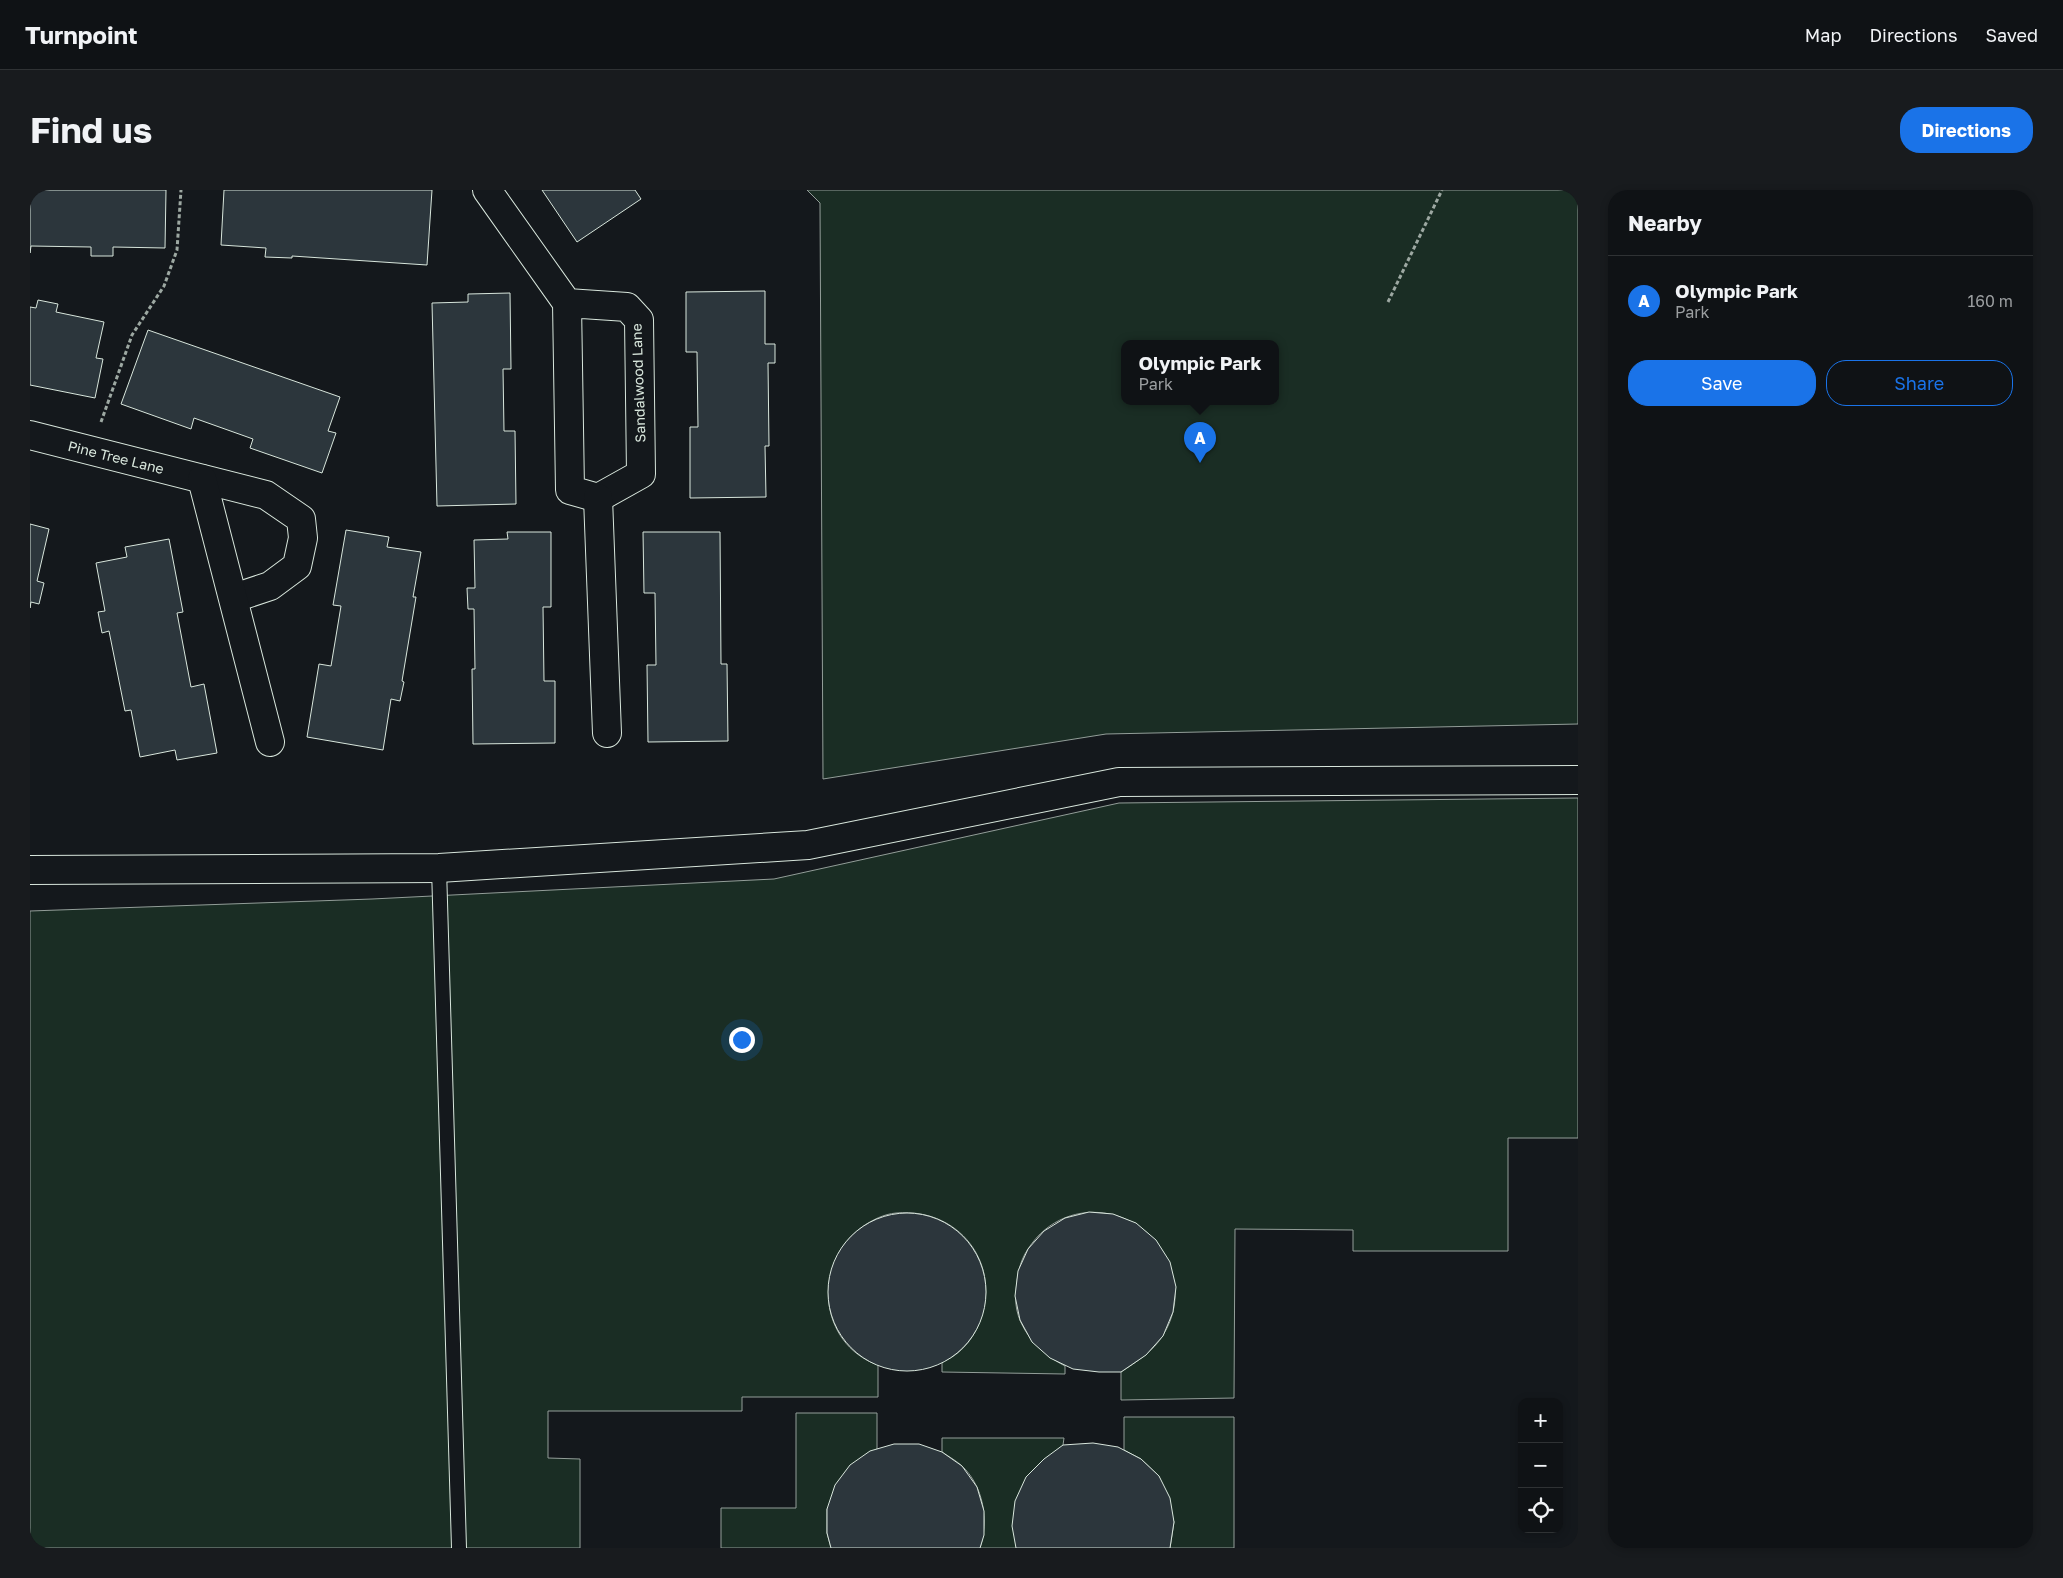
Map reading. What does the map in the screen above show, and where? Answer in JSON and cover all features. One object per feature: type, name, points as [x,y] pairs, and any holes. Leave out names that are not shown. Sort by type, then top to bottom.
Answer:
[{"type":"street","points":[[487,190],[567,303],[570,490],[598,498],[606,733]]},
{"type":"street","name":"Sandalwood Lane","points":[[567,303],[627,308],[639,320],[641,474],[598,498]]},
{"type":"street","name":"Pine Tree Lane","points":[[30,435],[266,494],[301,519],[303,538],[297,566],[270,586],[234,598]]},
{"type":"street","points":[[202,479],[270,742]]},
{"type":"street","points":[[30,870],[439,868],[808,845],[1119,782],[1578,780]]},
{"type":"lane","points":[[439,868],[459,1548]]},
{"type":"path","points":[[101,423],[132,335],[164,286],[177,250],[181,190]]},
{"type":"path","points":[[1388,302],[1442,190]]},
{"type":"green space","points":[[807,190],[1578,190],[1578,724],[1106,734],[823,779],[820,203]]},
{"type":"green space","points":[[1578,798],[1578,1138],[1508,1138],[1508,1251],[1353,1251],[1353,1230],[1235,1229],[1234,1398],[1121,1400],[1121,1372],[1144,1356],[1159,1341],[1170,1321],[1174,1307],[1175,1292],[1173,1277],[1164,1253],[1149,1235],[1130,1221],[1109,1214],[1087,1213],[1065,1218],[1045,1230],[1028,1249],[1022,1259],[1016,1286],[1018,1316],[1037,1346],[1065,1366],[1065,1374],[942,1372],[942,1362],[957,1354],[972,1337],[984,1309],[986,1287],[982,1266],[973,1248],[959,1232],[942,1221],[920,1214],[896,1213],[870,1222],[846,1242],[835,1261],[829,1281],[829,1302],[833,1322],[843,1340],[858,1355],[878,1365],[878,1397],[742,1397],[742,1411],[548,1411],[548,1458],[580,1459],[580,1548],[30,1548],[30,911],[372,899],[774,879],[1119,803]]},
{"type":"green space","points":[[796,1413],[877,1413],[877,1449],[827,1509],[827,1533],[831,1548],[721,1548],[721,1508],[796,1508]]},
{"type":"green space","points":[[1124,1417],[1234,1417],[1234,1548],[1170,1548],[1174,1522],[1159,1476],[1141,1459],[1124,1450]]},
{"type":"green space","points":[[942,1438],[1064,1438],[1063,1445],[1016,1548],[980,1548],[984,1527],[983,1504],[969,1473],[942,1452]]},
{"type":"building","points":[[30,190],[166,190],[165,248],[113,247],[113,256],[91,256],[91,247],[31,246],[30,253]]},
{"type":"building","points":[[224,190],[432,190],[427,265],[292,256],[292,258],[265,257],[266,248],[221,245]]},
{"type":"building","points":[[542,190],[635,190],[641,199],[577,242]]},
{"type":"building","points":[[765,291],[765,344],[775,344],[775,363],[768,363],[769,446],[765,446],[766,497],[690,498],[690,427],[698,427],[697,352],[686,352],[686,292]]},
{"type":"building","points":[[510,293],[511,369],[503,369],[504,431],[515,431],[516,504],[437,506],[432,303],[468,302],[468,294]]},
{"type":"building","points":[[38,300],[58,304],[56,312],[104,322],[96,358],[103,359],[95,398],[30,385],[30,307],[36,308]]},
{"type":"building","points":[[148,330],[340,397],[328,431],[336,433],[322,473],[250,448],[253,439],[194,418],[191,429],[121,404]]},
{"type":"building","points":[[30,524],[49,529],[37,581],[44,583],[39,604],[31,602],[30,608]]},
{"type":"building","points":[[346,530],[389,537],[387,547],[421,552],[413,597],[416,597],[402,681],[404,682],[400,701],[391,699],[383,750],[307,737],[319,664],[331,666],[341,606],[333,605]]},
{"type":"building","points":[[507,532],[551,532],[551,607],[543,607],[544,681],[555,681],[555,743],[473,744],[472,669],[475,669],[474,609],[468,609],[467,588],[475,588],[474,540],[508,539]]},
{"type":"building","points":[[643,532],[720,532],[721,664],[727,664],[728,741],[648,742],[647,665],[656,665],[655,593],[644,593]]},
{"type":"building","points":[[169,539],[183,612],[177,613],[191,687],[204,684],[217,753],[177,760],[175,750],[140,757],[131,710],[125,711],[109,631],[102,633],[98,612],[105,611],[96,563],[127,557],[125,547]]},
{"type":"building","points":[[1089,1212],[1113,1214],[1136,1223],[1156,1240],[1170,1262],[1176,1287],[1173,1312],[1163,1336],[1146,1355],[1121,1372],[1073,1369],[1050,1358],[1032,1342],[1020,1320],[1015,1296],[1018,1271],[1028,1249],[1044,1231],[1065,1218]]},
{"type":"building","points":[[899,1213],[915,1213],[930,1216],[944,1222],[963,1236],[973,1248],[983,1269],[986,1292],[983,1315],[973,1336],[963,1348],[951,1358],[930,1368],[915,1371],[899,1371],[884,1368],[863,1358],[841,1336],[831,1315],[828,1300],[828,1284],[831,1269],[841,1248],[863,1226],[884,1216]]},
{"type":"building","points":[[1093,1443],[1118,1447],[1141,1459],[1159,1476],[1170,1498],[1174,1522],[1170,1548],[1016,1548],[1012,1526],[1015,1501],[1026,1477],[1044,1459],[1063,1445]]},
{"type":"building","points":[[894,1444],[919,1444],[942,1452],[962,1466],[977,1487],[984,1511],[984,1535],[980,1548],[831,1548],[827,1533],[827,1509],[835,1485],[850,1465],[870,1451]]},
{"type":"place","name":"Olympic Park","points":[[1200,463]]}]
